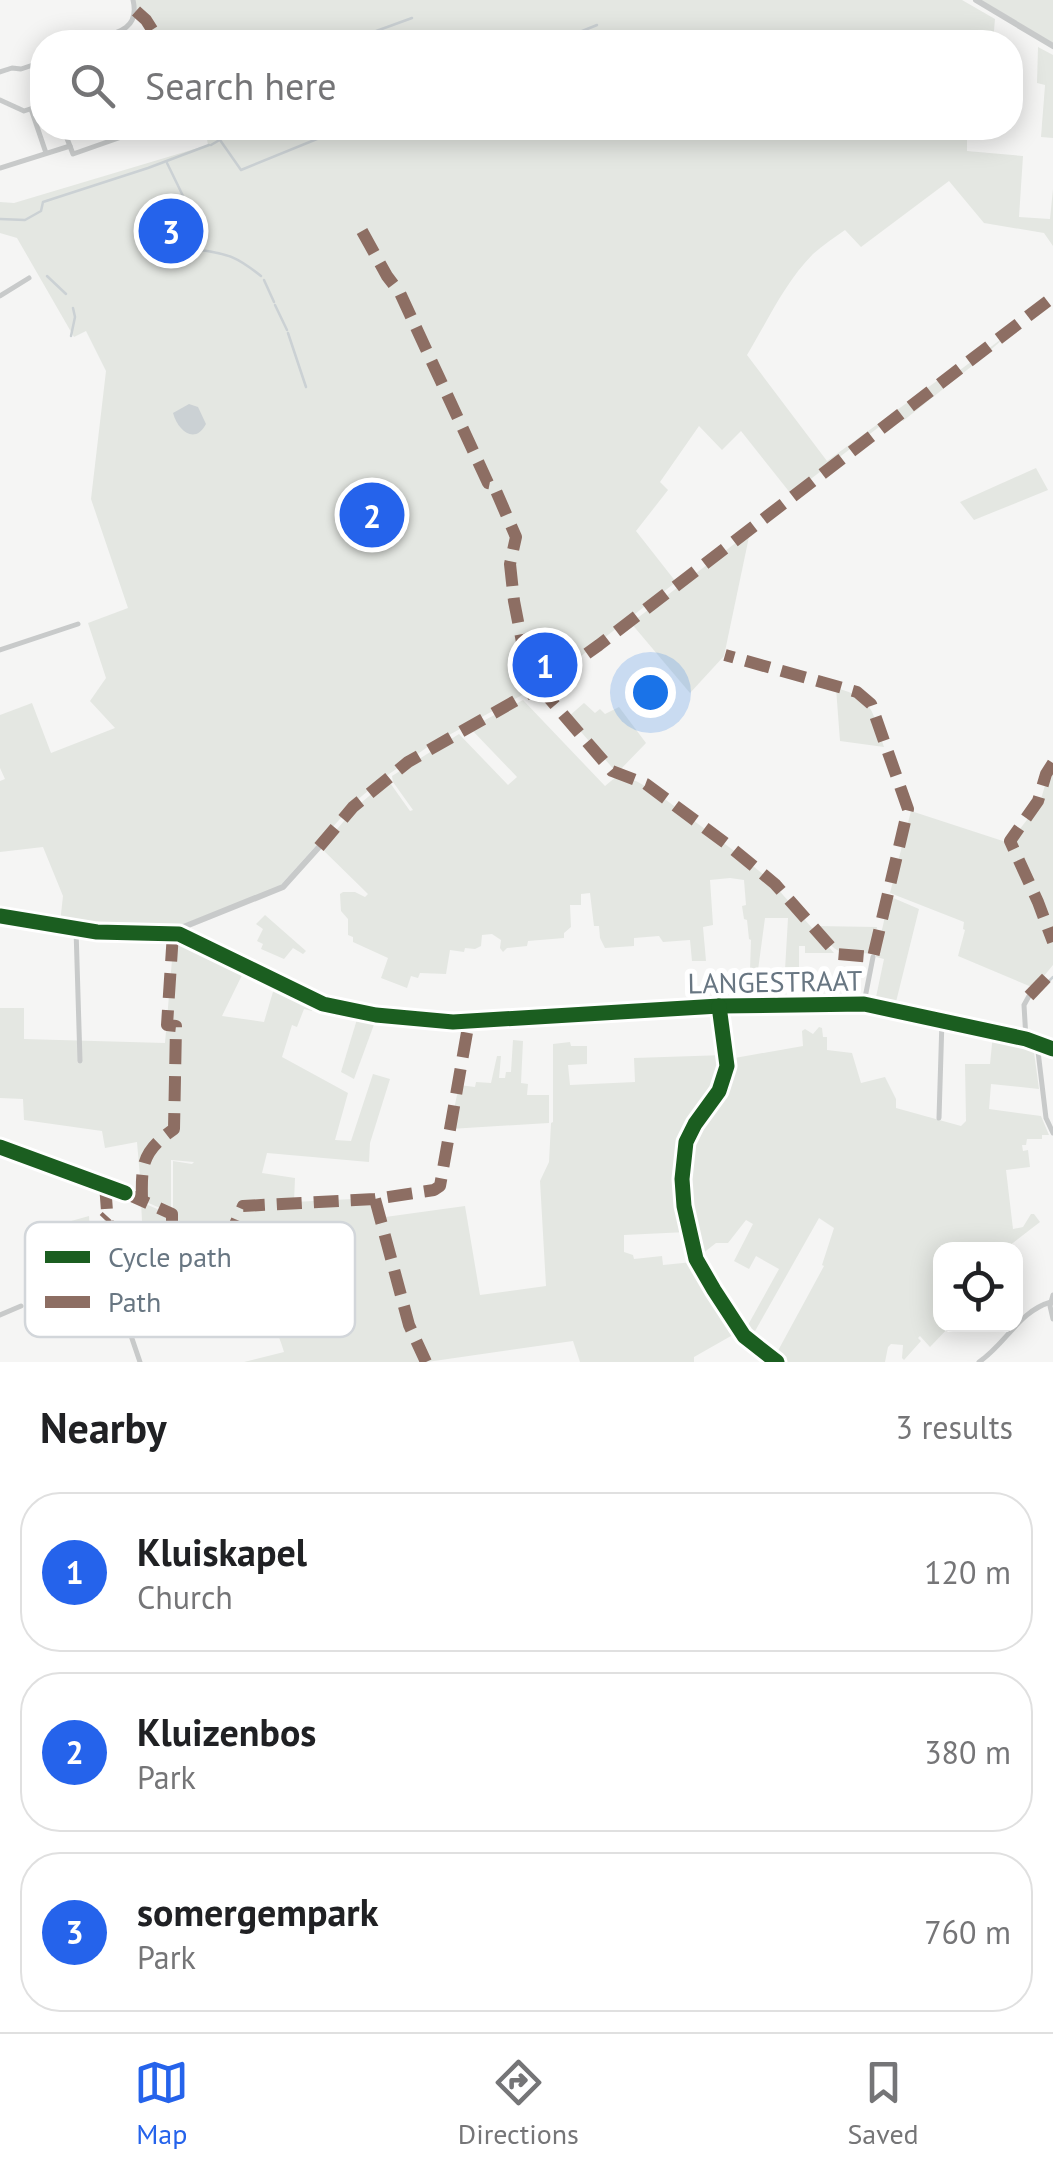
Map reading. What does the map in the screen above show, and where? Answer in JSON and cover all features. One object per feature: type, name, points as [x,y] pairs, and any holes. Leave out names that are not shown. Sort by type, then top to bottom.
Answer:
[{"type":"street","points":[[120,30],[134,21],[133,0]]},
{"type":"street","points":[[976,0],[1053,46]]},
{"type":"street","points":[[0,72],[30,67]]},
{"type":"street","points":[[0,100],[24,111],[30,109]]},
{"type":"street","points":[[41,140],[46,154]]},
{"type":"street","points":[[68,140],[73,154],[110,140]]},
{"type":"street","points":[[0,168],[70,146]]},
{"type":"street","points":[[0,296],[30,278]]},
{"type":"street","points":[[0,650],[78,624]]},
{"type":"street","points":[[0,916],[119,934],[179,934],[181,928],[283,887],[319,847]]},
{"type":"street","points":[[76,929],[80,1062]]},
{"type":"street","name":"LANGESTRAAT","points":[[179,934],[312,1000],[348,1011],[454,1022],[719,1006],[864,1004],[1026,1039],[1053,1049]]},
{"type":"street","points":[[864,1004],[873,957]]},
{"type":"street","points":[[1026,1039],[1024,1005],[1029,996]]},
{"type":"street","points":[[719,1006],[727,1066],[719,1091],[686,1142],[684,1206],[696,1259],[714,1290],[744,1336],[778,1362]]},
{"type":"street","points":[[939,1118],[942,1020]]},
{"type":"street","points":[[1038,1043],[1046,1118],[1053,1133]]},
{"type":"street","points":[[0,1147],[125,1193]]},
{"type":"street","points":[[979,1362],[1030,1312],[1052,1298],[1053,1319]]},
{"type":"street","points":[[0,1315],[21,1306]]},
{"type":"street","points":[[131,1337],[140,1362]]},
{"type":"shaded area","points":[[133,0],[962,0],[995,19],[994,30],[151,30]]},
{"type":"shaded area","points":[[981,0],[1053,0],[1053,43]]},
{"type":"shaded area","points":[[1038,47],[1053,55],[1053,138],[1041,137],[1045,85],[1037,83]]},
{"type":"shaded area","points":[[207,140],[967,140],[967,151],[1023,156],[1019,217],[1050,219],[1053,189],[1053,246],[1044,233],[984,223],[949,181],[861,247],[845,230],[803,265],[747,355],[827,461],[1012,331],[903,421],[896,414],[791,494],[741,431],[722,450],[699,426],[660,482],[668,490],[636,531],[676,582],[581,656],[570,642],[532,667],[542,684],[429,746],[382,779],[356,801],[279,887],[171,929],[109,930],[60,923],[63,896],[43,847],[0,852],[0,781],[5,779],[0,768],[0,715],[32,703],[51,753],[115,728],[90,701],[106,678],[88,623],[128,608],[91,499],[106,371],[86,331],[74,337],[17,238],[0,233],[0,202],[14,203],[208,145]]},
{"type":"shaded area","points":[[189,404],[198,407],[206,424],[197,434],[183,430],[173,413]]},
{"type":"shaded area","points":[[1036,468],[1048,490],[974,520],[960,502]]},
{"type":"shaded area","points":[[750,532],[724,656],[690,693],[631,623]]},
{"type":"shaded area","points":[[836,688],[858,697],[870,708],[884,747],[840,741]]},
{"type":"shaded area","points":[[523,700],[605,786],[617,776],[654,791],[769,879],[834,953],[805,953],[805,946],[799,946],[799,970],[785,970],[788,918],[765,918],[758,970],[750,970],[751,940],[742,906],[746,905],[744,880],[730,878],[710,880],[713,925],[703,927],[706,961],[692,961],[690,940],[663,942],[659,936],[634,938],[634,946],[605,948],[599,926],[594,926],[590,893],[581,894],[581,905],[570,905],[571,927],[564,938],[528,941],[527,946],[503,952],[501,940],[492,934],[482,935],[481,946],[475,949],[450,950],[446,974],[411,976],[407,988],[381,978],[388,958],[353,942],[348,935],[348,919],[341,911],[343,892],[365,897],[368,894],[321,848],[355,808],[388,780],[413,810],[392,776],[459,734],[508,785],[517,777],[470,728]]},
{"type":"shaded area","points":[[584,703],[595,713],[600,709],[605,714],[619,707],[646,743],[617,773],[568,717]]},
{"type":"shaded area","points":[[1053,766],[1053,965],[1034,988],[958,956],[964,922],[890,893],[911,811],[1009,843],[1040,803]]},
{"type":"shaded area","points":[[891,897],[919,909],[895,1006],[875,1002],[884,959],[876,957]]},
{"type":"shaded area","points":[[265,915],[306,951],[303,954],[293,948],[284,959],[261,949],[263,944],[257,941],[263,929],[256,924]]},
{"type":"shaded area","points":[[815,926],[877,927],[871,953],[838,950]]},
{"type":"shaded area","points":[[174,936],[245,969],[222,1016],[264,1022],[275,985],[314,1004],[312,1011],[304,1009],[297,1027],[292,1025],[282,1057],[348,1093],[335,1140],[351,1141],[373,1074],[390,1079],[370,1143],[369,1162],[267,1153],[262,1173],[295,1178],[294,1202],[372,1198],[378,1218],[465,1206],[480,1295],[546,1286],[540,1181],[549,1162],[553,1122],[553,1044],[587,1046],[587,1064],[568,1065],[570,1085],[635,1082],[634,1058],[725,1055],[714,1093],[689,1134],[681,1157],[680,1189],[687,1232],[624,1235],[624,1252],[634,1259],[662,1256],[663,1265],[693,1262],[738,1332],[694,1357],[694,1362],[580,1362],[573,1341],[427,1362],[244,1362],[284,1352],[279,1337],[355,1337],[355,1222],[173,1222],[173,1161],[194,1162],[171,1160],[171,1213],[142,1200],[137,1142],[105,1148],[102,1131],[24,1120],[23,1099],[0,1098],[0,1008],[24,1008],[24,1039],[165,1043]]},
{"type":"shaded area","points":[[358,1016],[376,1019],[354,1079],[341,1072]]},
{"type":"shaded area","points":[[822,1028],[827,1050],[852,1053],[861,1083],[885,1077],[896,1099],[896,1108],[961,1126],[966,1121],[965,1064],[990,1064],[993,1034],[1033,1045],[1039,1089],[991,1084],[989,1109],[1041,1116],[1049,1135],[1027,1139],[1026,1145],[1022,1145],[1023,1151],[1028,1150],[1030,1167],[1006,1170],[1013,1229],[1023,1227],[1031,1214],[1040,1222],[1014,1242],[933,1242],[933,1332],[944,1332],[930,1347],[920,1336],[921,1341],[904,1360],[903,1345],[891,1344],[885,1362],[780,1362],[774,1358],[824,1266],[834,1228],[819,1218],[750,1340],[743,1334],[779,1269],[756,1256],[749,1269],[734,1261],[753,1224],[746,1220],[728,1243],[716,1243],[697,1258],[683,1179],[686,1148],[720,1092],[729,1059],[803,1046],[802,1031],[813,1034]]},
{"type":"shaded area","points":[[513,1040],[523,1041],[521,1083],[528,1084],[527,1095],[549,1095],[549,1123],[450,1129],[459,1085],[491,1083],[497,1056],[501,1056],[499,1078],[505,1078],[506,1072],[511,1072]]},
{"type":"shaded area","points":[[141,1202],[171,1215],[171,1222],[134,1222],[142,1221]]},
{"type":"shaded area","points":[[89,1216],[89,1222],[68,1222]]},
{"type":"waterway","points":[[379,30],[412,18]]},
{"type":"waterway","points":[[585,30],[597,25]]},
{"type":"waterway","points":[[220,140],[241,170],[315,140]]},
{"type":"waterway","points":[[211,145],[220,140]]},
{"type":"waterway","points":[[0,219],[25,220],[41,211],[43,202],[209,145]]},
{"type":"waterway","points":[[167,163],[184,198]]},
{"type":"waterway","points":[[186,200],[177,223],[200,231],[200,250],[232,257],[261,276]]},
{"type":"waterway","points":[[47,276],[66,294]]},
{"type":"waterway","points":[[264,280],[274,302]]},
{"type":"waterway","points":[[275,305],[287,330]]},
{"type":"waterway","points":[[71,336],[73,308]]},
{"type":"waterway","points":[[288,333],[306,387]]},
{"type":"waterway","points":[[1042,988],[1053,977]]},
{"type":"marked path","points":[[136,11],[152,30]]},
{"type":"marked path","points":[[362,231],[400,293],[516,537],[510,564],[514,601],[531,688],[537,689]]},
{"type":"marked path","points":[[319,847],[353,807],[408,762],[543,685],[599,645],[1053,297]]},
{"type":"marked path","points":[[537,689],[542,690],[612,771],[646,784],[728,845],[775,884],[837,954],[873,957],[908,809],[871,704],[857,692],[725,655]]},
{"type":"marked path","points":[[1053,763],[1038,801],[1010,841],[1053,942]]},
{"type":"marked path","points":[[142,1200],[146,1159],[174,1129],[176,1026],[167,1025],[173,933]]},
{"type":"marked path","points":[[1029,996],[1053,971]]},
{"type":"marked path","points":[[236,1222],[243,1206],[375,1199],[440,1186],[469,1021]]},
{"type":"marked path","points":[[105,1184],[108,1222]]},
{"type":"marked path","points":[[125,1193],[172,1214],[172,1222]]},
{"type":"marked path","points":[[375,1199],[409,1325],[426,1362]]},
{"type":"marked path","points":[[101,1222],[107,1216]]},
{"type":"cycle path","points":[[0,916],[97,932],[179,934],[323,1004],[376,1015],[453,1022],[719,1006],[864,1004],[1026,1039],[1053,1049]]},
{"type":"cycle path","points":[[719,1006],[727,1066],[719,1091],[686,1142],[684,1206],[696,1259],[714,1290],[744,1336],[777,1362]]},
{"type":"cycle path","points":[[0,1147],[125,1193]]},
{"type":"place","name":"somergempark","points":[[171,231]]},
{"type":"place","name":"Kluizenbos","points":[[372,515]]},
{"type":"place","name":"Kluiskapel","points":[[545,665]]}]
